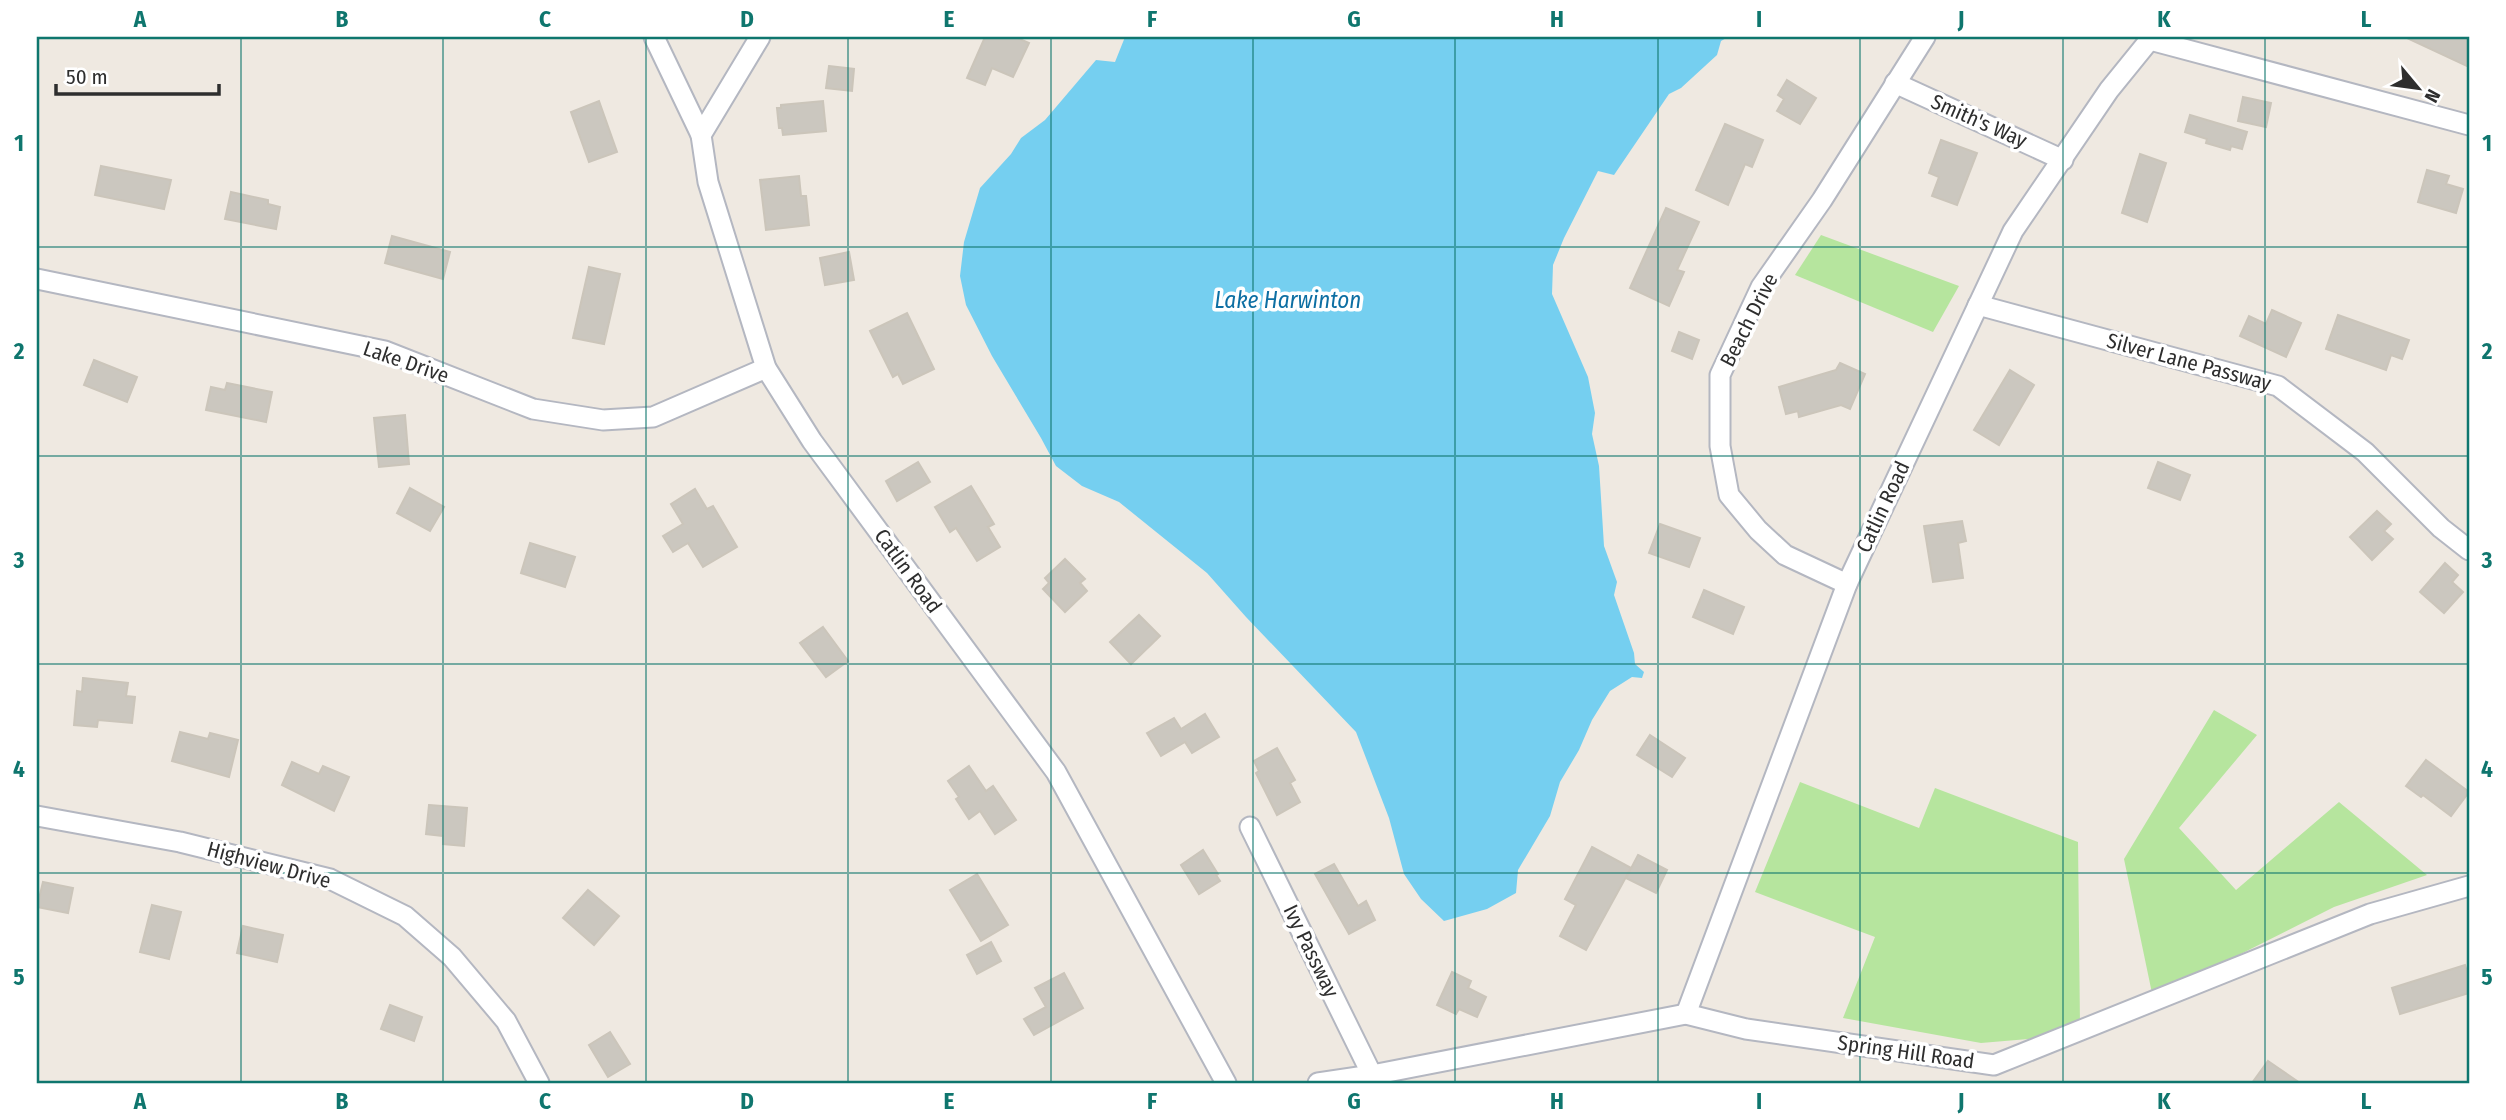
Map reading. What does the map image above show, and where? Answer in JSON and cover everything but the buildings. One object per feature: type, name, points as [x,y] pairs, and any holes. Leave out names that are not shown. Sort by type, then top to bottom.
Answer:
[{"type":"street","name":"Catlin Road","points":[[654,37],[701,135],[708,182],[766,368],[812,441],[1056,772],[1226,1083]]},
{"type":"street","points":[[701,135],[760,37]]},
{"type":"street","name":"Beach Drive","points":[[1847,584],[1785,555],[1758,530],[1729,495],[1720,446],[1720,375],[1761,287],[1822,200],[1925,37]]},
{"type":"street","name":"Catlin Road","points":[[1686,1014],[1847,584],[2013,231],[2109,90],[2151,38]]},
{"type":"street","points":[[2151,38],[2469,125]]},
{"type":"street","name":"Smith's Way","points":[[1895,83],[2063,160]]},
{"type":"street","name":"Lake Drive","points":[[37,279],[385,351],[533,409],[603,420],[653,416],[766,368]]},
{"type":"street","name":"Silver Lane Passway","points":[[1978,305],[2278,386],[2365,452],[2441,528],[2469,550]]},
{"type":"street","name":"Highview Drive","points":[[37,816],[180,842],[330,879],[405,916],[452,957],[506,1021],[539,1083]]},
{"type":"street","name":"Ivy Passway","points":[[1250,827],[1372,1075]]},
{"type":"street","name":"Spring Hill Road","points":[[1318,1083],[1686,1014],[1746,1029],[1994,1065],[2370,914],[2469,886]]},
{"type":"green space","points":[[1821,235],[1959,286],[1933,332],[1795,275]]},
{"type":"green space","points":[[2214,710],[2257,735],[2179,828],[2236,890],[2339,802],[2427,875],[2334,907],[2153,998],[2124,859]]},
{"type":"green space","points":[[1800,782],[1919,828],[1935,788],[2078,842],[2080,1026],[2039,1038],[1981,1043],[1843,1018],[1875,937],[1755,892]]},
{"type":"water","name":"Lake Harwinton","points":[[1125,37],[1728,37],[1721,41],[1717,55],[1681,88],[1669,94],[1614,175],[1598,171],[1553,265],[1552,294],[1588,377],[1595,413],[1592,434],[1599,466],[1604,546],[1617,582],[1614,595],[1634,653],[1635,664],[1644,672],[1642,678],[1632,677],[1610,691],[1560,782],[1550,816],[1518,870],[1516,893],[1487,909],[1444,921],[1421,899],[1404,874],[1389,818],[1356,732],[1207,573],[1119,502],[1082,486],[1056,466],[992,356],[966,305],[960,276],[964,242],[980,188],[1011,154],[1021,138],[1045,120],[1096,60],[1115,62]]}]
